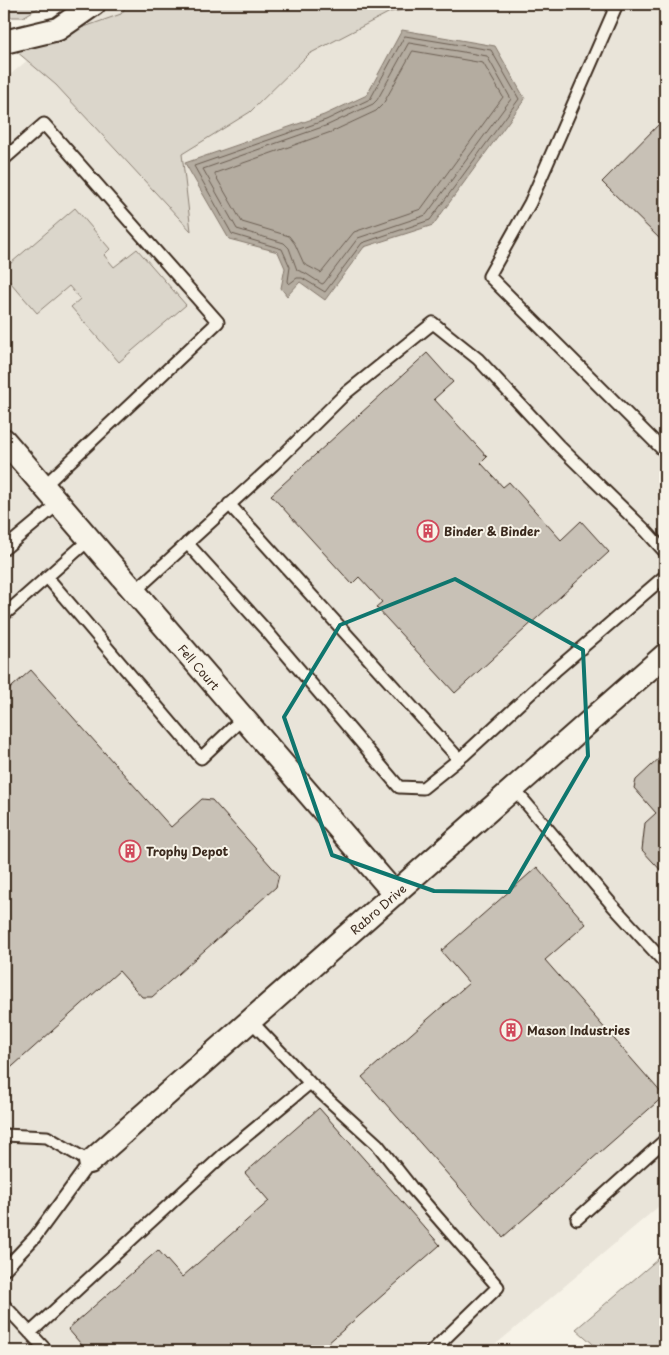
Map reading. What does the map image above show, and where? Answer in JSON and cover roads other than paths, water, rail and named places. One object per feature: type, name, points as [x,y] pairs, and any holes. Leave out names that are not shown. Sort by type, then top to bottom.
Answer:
[{"type":"street","points":[[4,42],[58,29],[94,4]]},
{"type":"street","name":"Fell Court","points":[[4,440],[395,894]]},
{"type":"street","name":"Rabro Drive","points":[[90,1162],[665,655]]},
{"type":"lane","points":[[617,4],[530,203],[489,276],[665,452]]},
{"type":"lane","points":[[4,159],[44,124],[218,322],[44,486]]},
{"type":"lane","points":[[134,592],[273,465],[346,394],[433,323],[478,359],[560,446],[665,552]]},
{"type":"lane","points":[[4,549],[58,503]]},
{"type":"lane","points":[[229,504],[459,759]]},
{"type":"lane","points":[[4,616],[90,539]]},
{"type":"lane","points":[[187,543],[264,628],[399,786],[423,788],[459,759],[665,576]]},
{"type":"lane","points":[[47,577],[201,758],[243,718]]},
{"type":"lane","points":[[514,789],[665,964]]},
{"type":"lane","points":[[251,1020],[310,1082],[377,1144],[411,1187],[498,1287],[432,1351]]},
{"type":"lane","points":[[30,1333],[222,1156],[310,1082]]},
{"type":"lane","points":[[4,1135],[47,1137],[90,1162],[35,1237],[4,1270]]},
{"type":"lane","points":[[577,1219],[665,1140]]},
{"type":"lane","points":[[4,1305],[47,1351]]},
{"type":"water","points":[[402,30],[495,46],[525,99],[433,225],[364,247],[325,300],[300,282],[287,296],[281,288],[285,268],[278,252],[229,239],[185,163],[324,115],[367,95]]},
{"type":"place","name":"Binder & Binder","points":[[428,531]]},
{"type":"place","name":"Trophy Depot","points":[[130,851]]},
{"type":"place","name":"Mason Industries","points":[[511,1030]]}]
